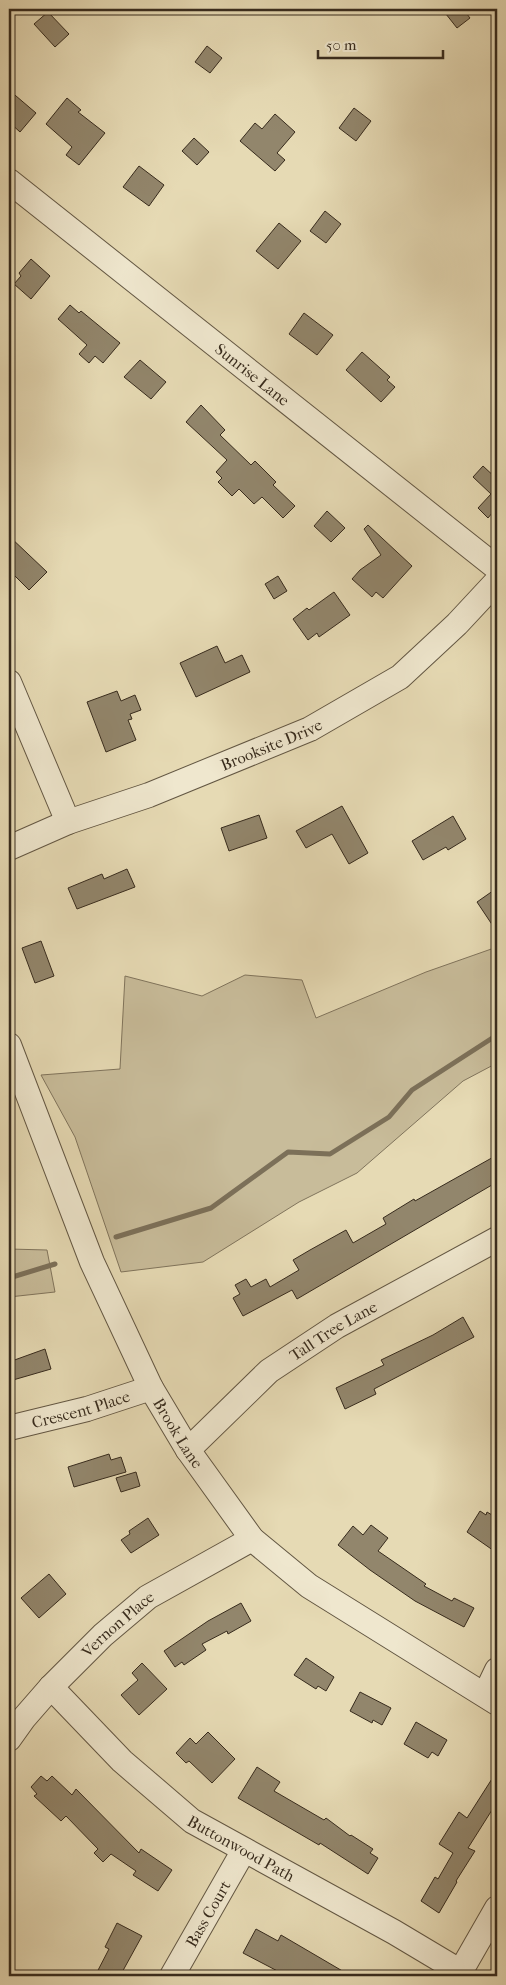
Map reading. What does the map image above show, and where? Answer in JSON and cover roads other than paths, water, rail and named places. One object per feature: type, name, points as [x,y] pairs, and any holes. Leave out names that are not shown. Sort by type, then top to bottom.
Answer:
[{"type":"street","name":"Sunrise Lane","points":[[9,181],[497,568]]},
{"type":"street","name":"Brooksite Drive","points":[[9,848],[68,822],[149,795],[310,730],[400,676],[456,624],[497,581]]},
{"type":"street","points":[[9,682],[68,822]]},
{"type":"street","name":"Brook Lane","points":[[9,1045],[92,1262],[151,1388],[188,1450],[252,1539],[309,1586],[491,1699]]},
{"type":"street","name":"Tall Tree Lane","points":[[188,1450],[269,1371],[337,1326],[497,1239]]},
{"type":"street","name":"Crescent Place","points":[[9,1428],[87,1410],[151,1388]]},
{"type":"street","name":"Vernon Place","points":[[9,1739],[24,1718],[51,1687],[103,1635],[148,1597],[252,1539]]},
{"type":"street","points":[[491,1699],[497,1670]]},
{"type":"street","name":"Buttonwood Path","points":[[51,1687],[122,1761],[192,1821],[394,1932],[459,1974]]},
{"type":"street","name":"Bass Court","points":[[172,1976],[244,1850]]},
{"type":"street","points":[[459,1974],[497,1908]]},
{"type":"waterway","points":[[116,1237],[211,1208],[288,1152],[330,1154],[389,1117],[412,1090],[497,1035]]},
{"type":"waterway","points":[[9,1278],[55,1264]]}]
